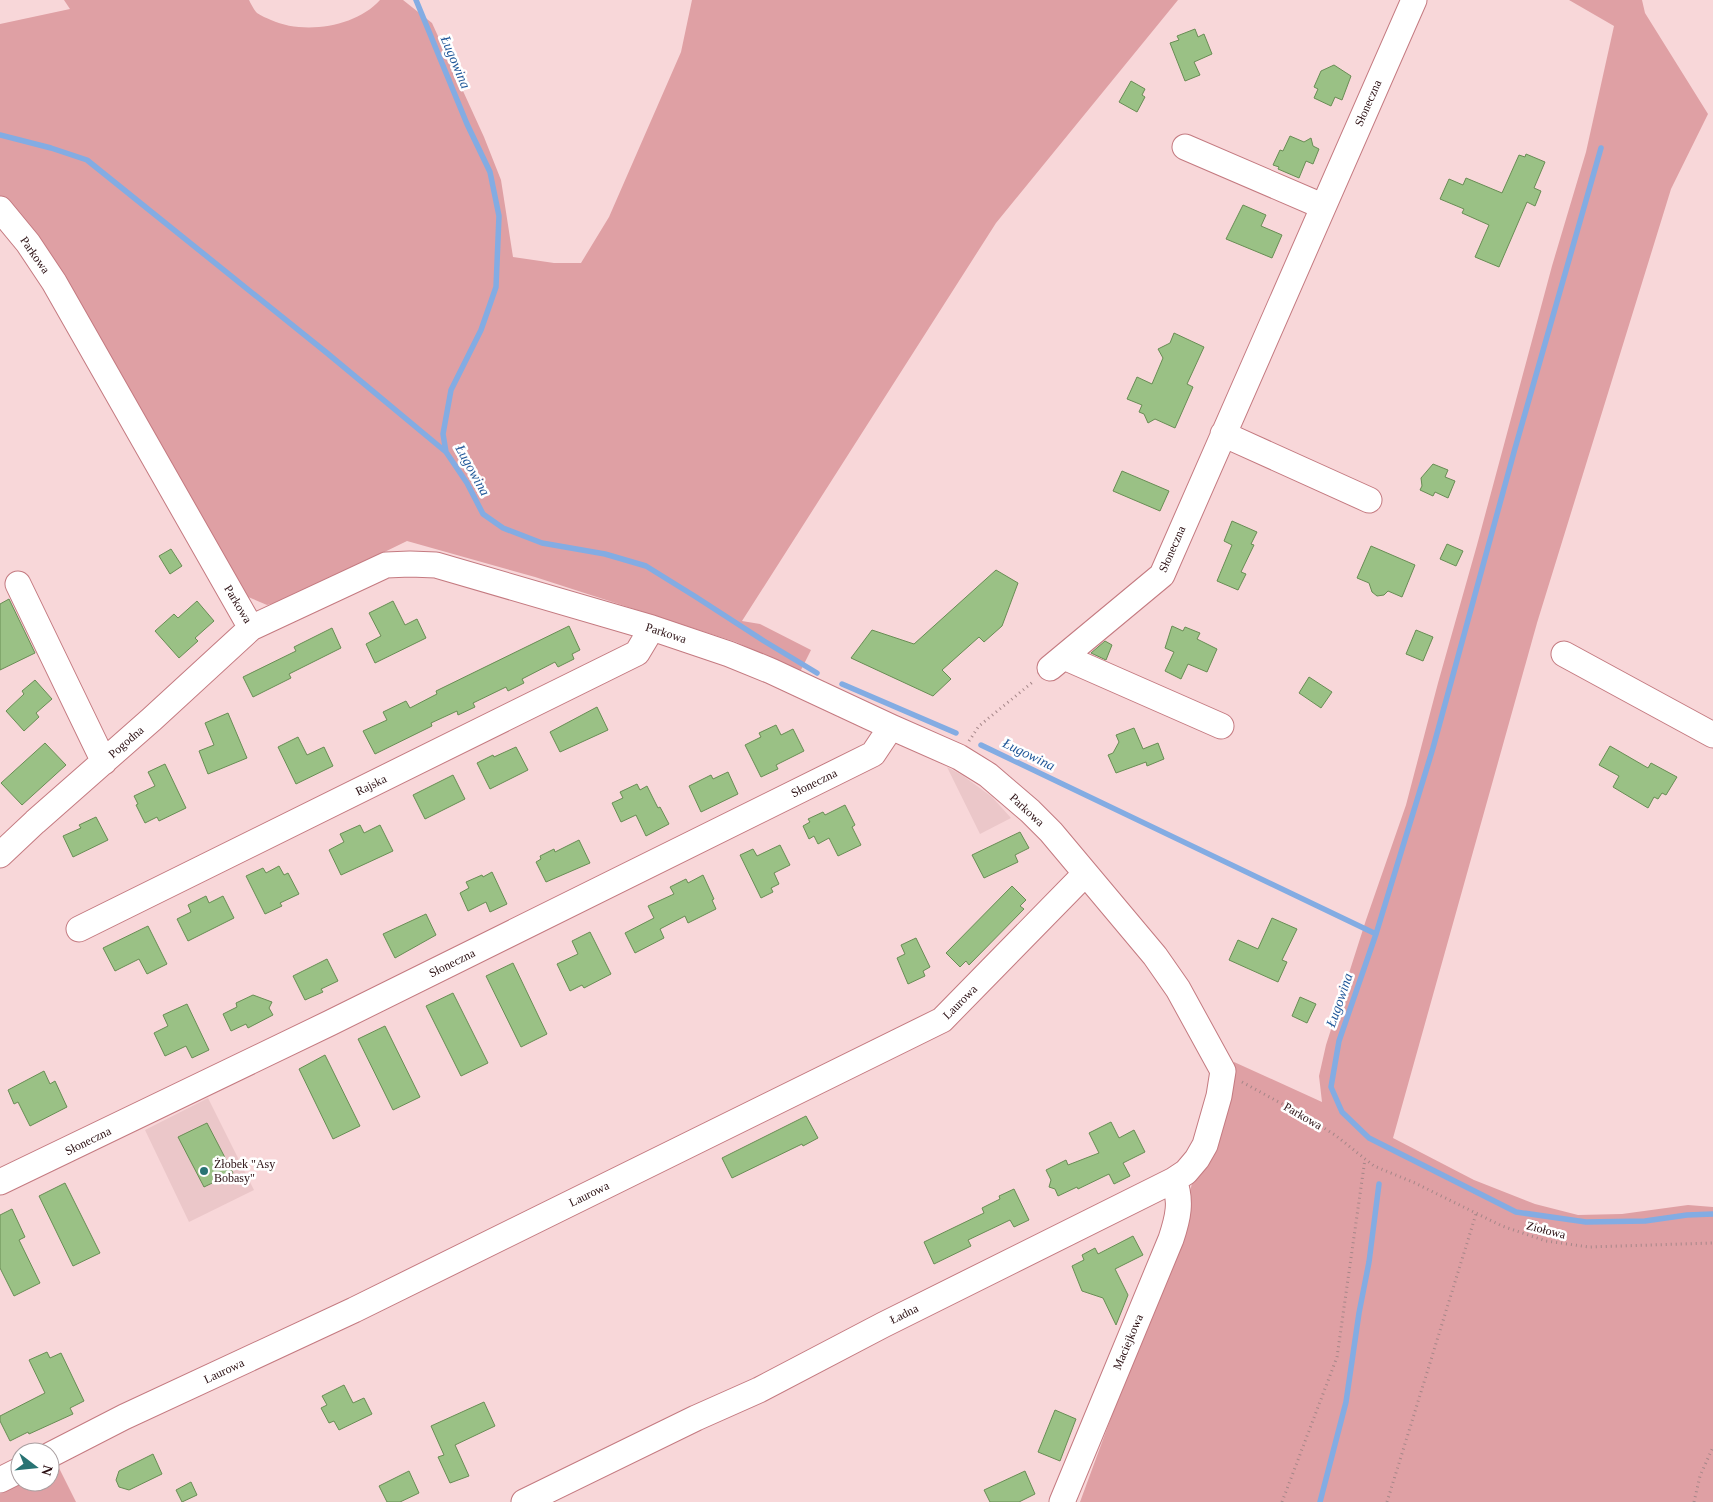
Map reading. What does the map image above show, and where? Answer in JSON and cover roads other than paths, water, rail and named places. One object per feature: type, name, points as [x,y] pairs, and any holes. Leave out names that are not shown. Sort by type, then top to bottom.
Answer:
[{"type":"street","name":"Słoneczna","points":[[1221,726],[1057,662],[1162,575],[1222,434],[1414,0]]},
{"type":"street","points":[[1185,147],[1322,206]]},
{"type":"street","name":"Parkowa","points":[[0,209],[28,243],[54,282],[251,628],[386,565],[436,565],[652,628],[730,654],[771,671],[959,757],[988,775],[1030,811],[1052,832],[1155,956],[1178,989],[1223,1071]]},
{"type":"street","points":[[1222,434],[1369,500]]},
{"type":"street","points":[[18,584],[104,762]]},
{"type":"street","name":"Pogodna","points":[[0,855],[251,628]]},
{"type":"street","name":"Rajska","points":[[79,929],[637,654],[652,628]]},
{"type":"street","points":[[1564,654],[1713,735]]},
{"type":"street","name":"Słoneczna","points":[[0,1182],[321,1028],[873,754],[891,727]]},
{"type":"street","name":"Laurowa","points":[[60,1450],[124,1417],[354,1310],[942,1020],[1085,874]]},
{"type":"street","name":"Ładna","points":[[524,1502],[696,1418],[759,1390],[883,1325],[1174,1180],[1186,1172],[1197,1159],[1205,1145],[1219,1096],[1223,1071]]},
{"type":"street","name":"Maciejkowa","points":[[1062,1502],[1178,1219],[1180,1205],[1174,1180]]},
{"type":"waterway","name":"Ługowina","points":[[416,0],[467,124],[490,172],[499,216],[496,287],[481,330],[451,390],[443,434],[446,452],[467,483],[483,514],[503,528],[542,543],[605,554],[646,566],[817,673]]},
{"type":"waterway","points":[[0,135],[51,148],[87,160],[327,353],[446,452]]},
{"type":"waterway","points":[[1601,148],[1514,452],[1433,748],[1376,934],[1339,1041],[1331,1087],[1342,1112],[1369,1138],[1516,1212],[1586,1222],[1645,1221],[1687,1215],[1713,1214]]},
{"type":"waterway","name":"Ługowina","points":[[842,684],[956,733]]},
{"type":"waterway","name":"Ługowina","points":[[981,745],[1376,934]]},
{"type":"waterway","points":[[1320,1502],[1346,1402],[1359,1313],[1369,1262],[1379,1184]]},
{"type":"place","name":"Żłobek \"Asy Bobasy\"","points":[[204,1171]]}]
